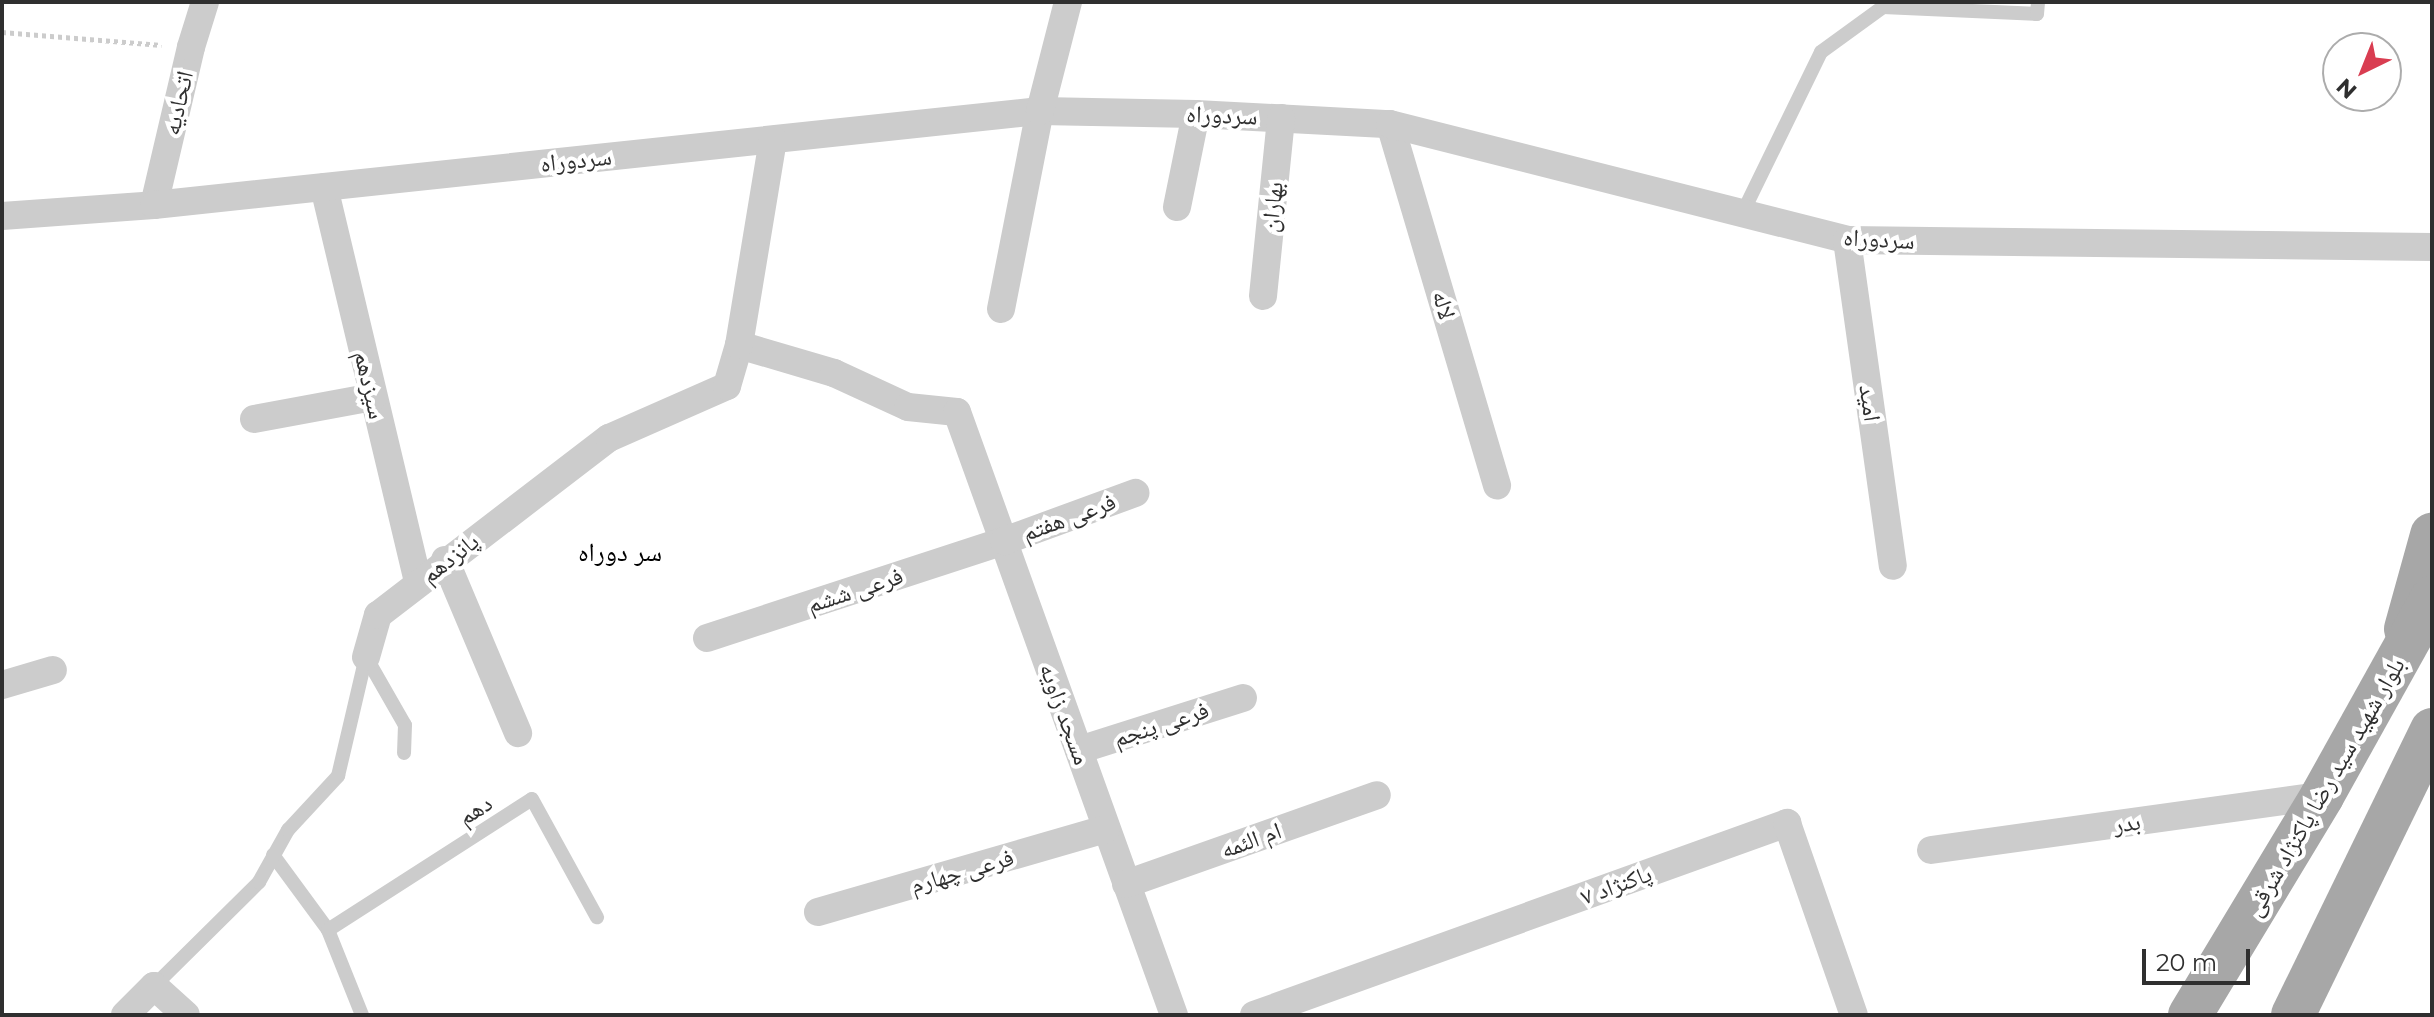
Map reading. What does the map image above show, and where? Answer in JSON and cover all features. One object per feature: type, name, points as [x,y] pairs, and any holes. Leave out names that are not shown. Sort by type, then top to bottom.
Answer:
[{"type":"main road","points":[[2396,668],[2432,535]]},
{"type":"main road","name":"بلوار شهید سید رضا پاکنژاد شرقی","points":[[2190,1015],[2322,796],[2396,668],[2432,598]]},
{"type":"main road","points":[[2293,1015],[2432,730]]},
{"type":"street","name":"اتحادیه","points":[[154,205],[191,47],[205,2]]},
{"type":"street","points":[[1001,309],[1040,111],[1068,2]]},
{"type":"street","name":"سردوراه","points":[[2,216],[154,205],[1040,111],[1196,114],[1390,124],[1847,240],[2432,247]]},
{"type":"street","points":[[1177,207],[1196,114]]},
{"type":"street","name":"بهاران","points":[[1263,296],[1281,118]]},
{"type":"street","name":"لاله","points":[[1390,124],[1497,485]]},
{"type":"street","name":"پانزدهم","points":[[366,657],[378,615],[445,560],[609,438],[727,386],[739,345],[773,140]]},
{"type":"street","name":"سیزدهم","points":[[324,187],[418,583]]},
{"type":"street","name":"امید","points":[[1847,240],[1893,566]]},
{"type":"street","name":"مسجد زاویه","points":[[739,345],[834,373],[908,407],[957,412],[1174,1015]]},
{"type":"street","points":[[254,419],[373,397]]},
{"type":"street","name":"فرعی هفتم","points":[[1004,541],[1135,493]]},
{"type":"street","name":"فرعی ششم","points":[[707,638],[1004,541]]},
{"type":"street","points":[[445,560],[518,733]]},
{"type":"street","points":[[2,685],[53,670]]},
{"type":"street","name":"فرعی پنجم","points":[[1079,750],[1243,698]]},
{"type":"street","name":"ام الئمه","points":[[1126,884],[1377,795]]},
{"type":"street","name":"بدر","points":[[1931,850],[2322,796]]},
{"type":"street","name":"پاکنژاد ۷","points":[[1254,1015],[1787,823],[1854,1015]]},
{"type":"street","name":"فرعی چهارم","points":[[818,912],[1106,829]]},
{"type":"street","points":[[154,986],[186,1015]]},
{"type":"street","name":"پانزدهم","points":[[125,1015],[154,986]]},
{"type":"lane","points":[[1742,214],[1821,52],[1883,4],[2037,14],[2038,2]]},
{"type":"lane","points":[[366,657],[405,725],[404,753]]},
{"type":"lane","name":"پانزدهم","points":[[154,986],[259,882],[288,830],[338,776],[366,657]]},
{"type":"lane","name":"دهم","points":[[328,930],[532,799],[597,917]]},
{"type":"lane","points":[[273,855],[328,930],[362,1015]]},
{"type":"path","points":[[2,32],[191,47]]},
{"type":"district","name":"سر دوراه","points":[[620,553]]}]
